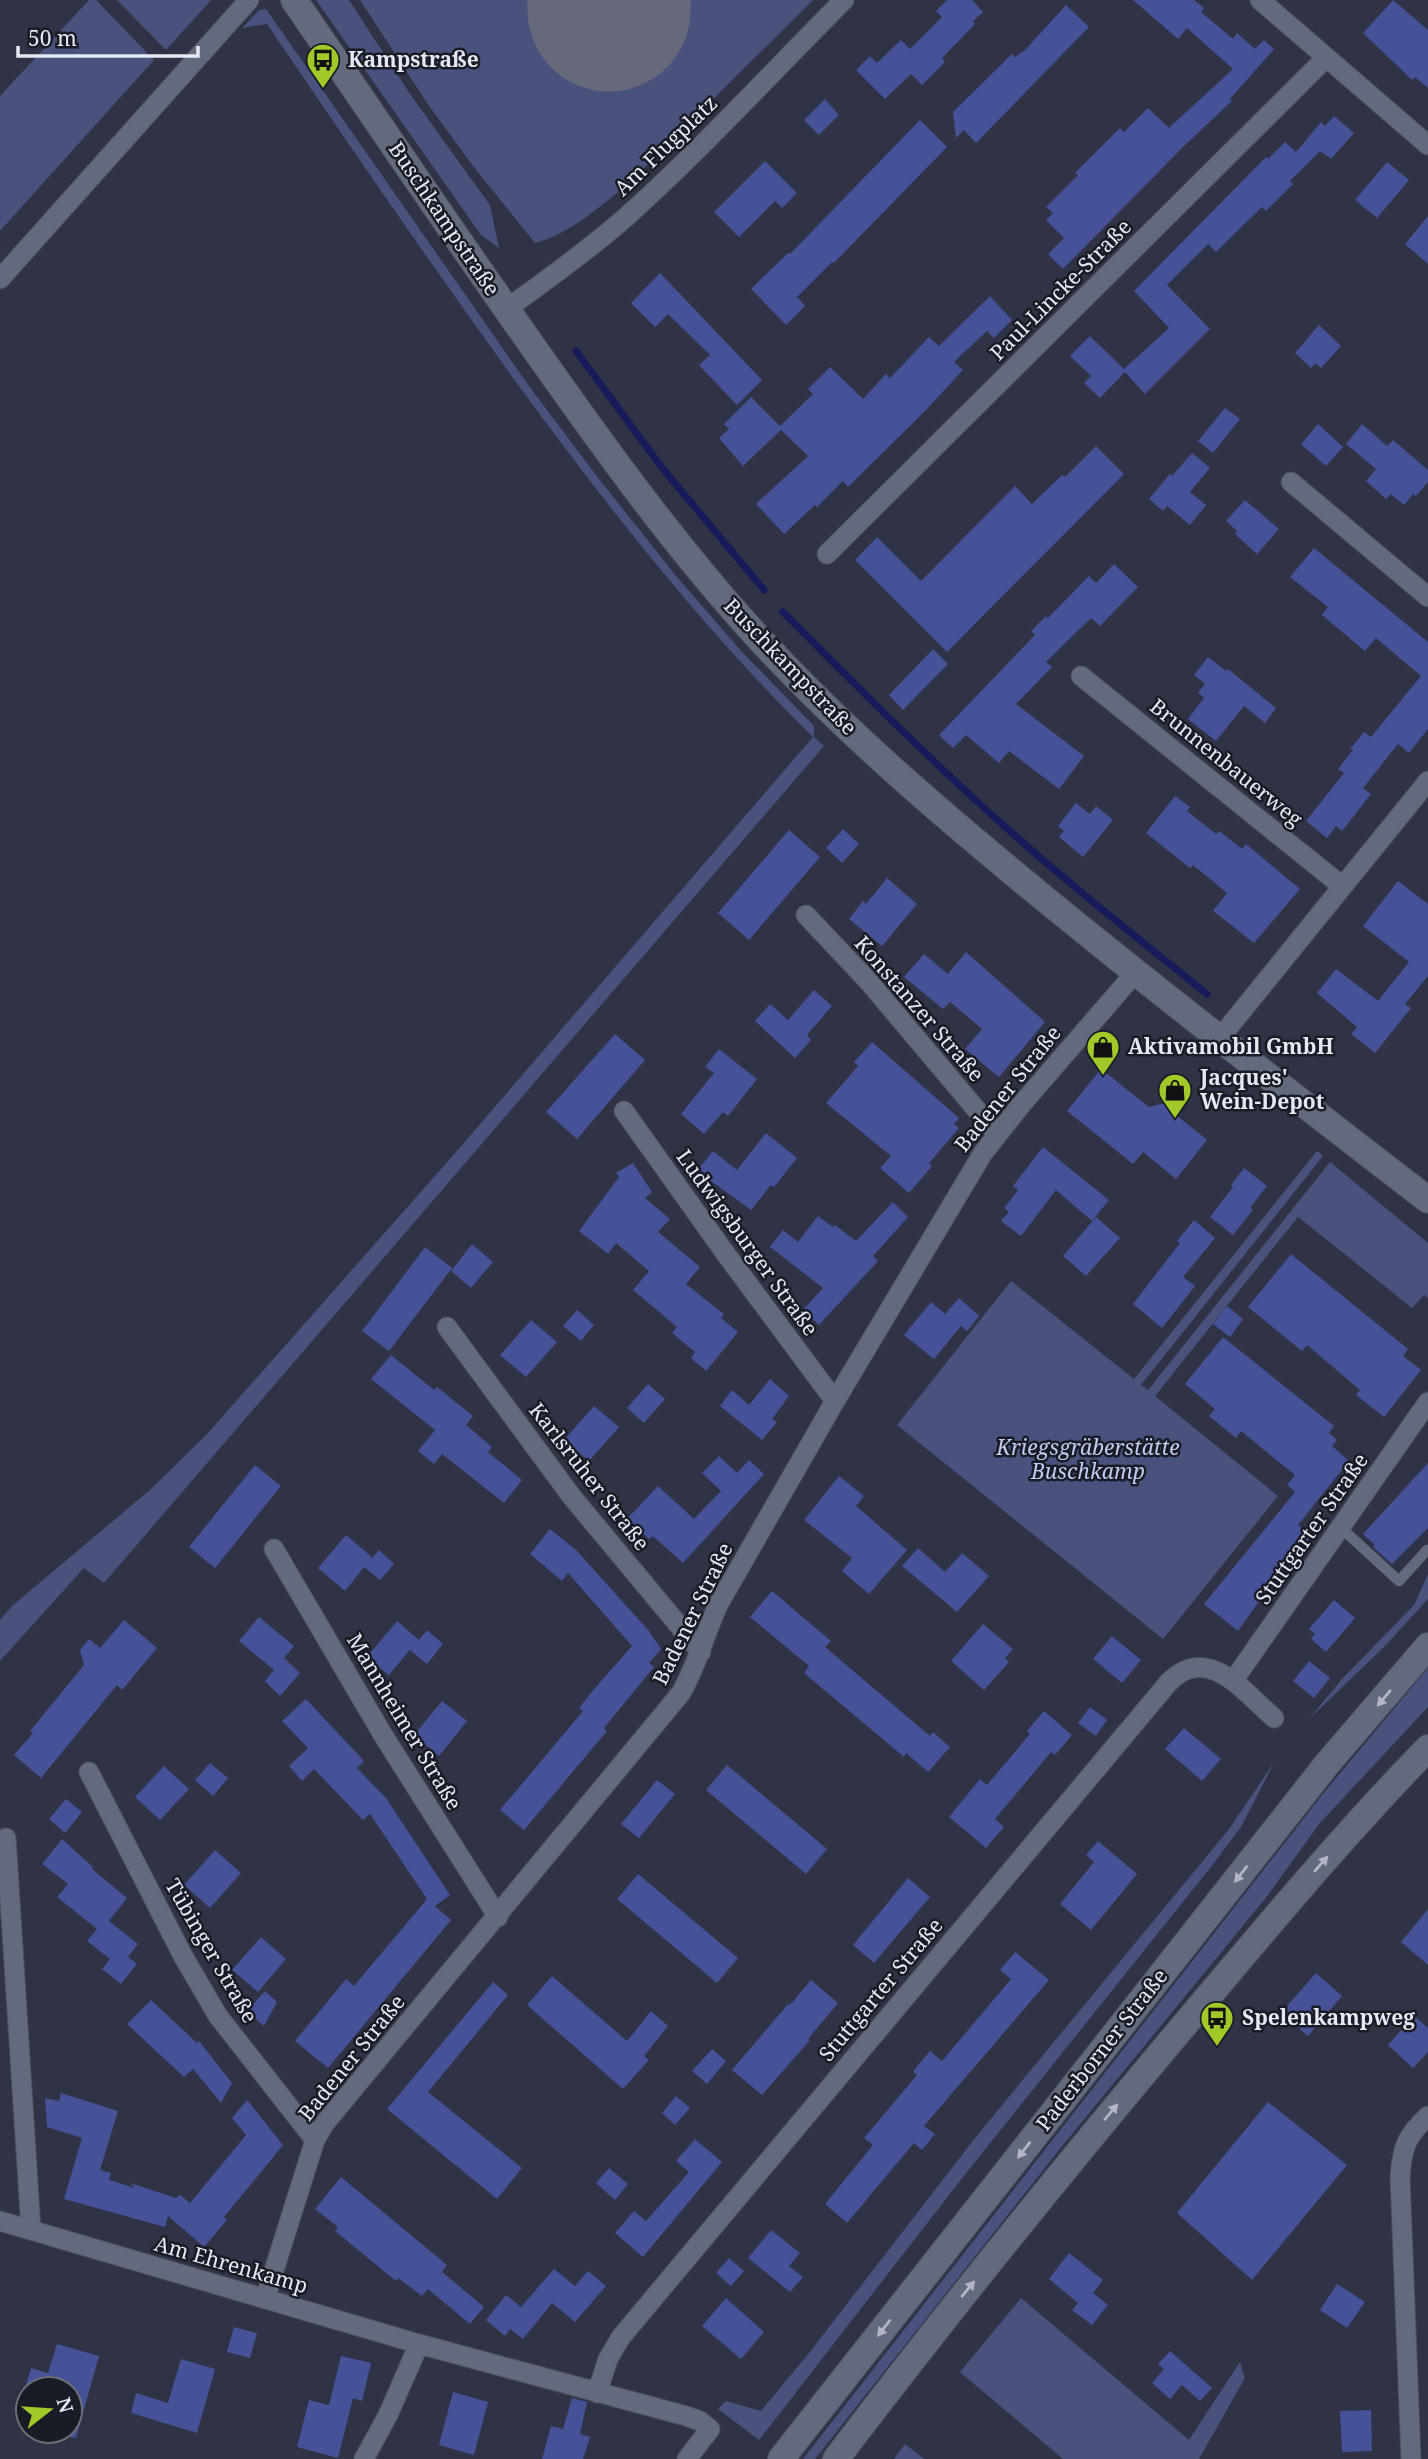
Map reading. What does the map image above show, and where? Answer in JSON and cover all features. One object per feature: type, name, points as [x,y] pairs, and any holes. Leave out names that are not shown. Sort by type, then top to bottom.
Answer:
[{"type":"main road","name":"Buschkampstraße","points":[[294,0],[616,464],[690,559],[747,626],[838,720],[900,778],[1135,973],[1428,1200]]},
{"type":"main road","name":"Paderborner Straße","points":[[781,2459],[1327,1765],[1428,1646]]},
{"type":"main road","name":"Paderborner Straße","points":[[836,2459],[906,2366],[1091,2136],[1296,1893],[1428,1748]]},
{"type":"street","points":[[0,279],[248,0]]},
{"type":"street","name":"Am Flugplatz","points":[[506,309],[570,263],[623,219],[700,146],[844,0]]},
{"type":"street","points":[[1260,0],[1428,145]]},
{"type":"street","name":"Paul-Lincke-Straße","points":[[827,554],[1326,58]]},
{"type":"street","points":[[1291,482],[1428,597]]},
{"type":"street","name":"Brunnenbauerweg","points":[[1081,676],[1342,886]]},
{"type":"street","points":[[1219,1039],[1428,781]]},
{"type":"street","name":"Konstanzer Straße","points":[[806,915],[869,982],[997,1134]]},
{"type":"street","name":"Badener Straße","points":[[265,2299],[315,2140],[349,2094],[681,1693],[701,1652],[718,1605],[835,1401],[997,1134],[1135,973]]},
{"type":"street","name":"Ludwigsburger Straße","points":[[624,1111],[728,1258],[835,1401]]},
{"type":"street","name":"Karlsruher Straße","points":[[447,1327],[572,1497],[701,1652]]},
{"type":"street","name":"Stuttgarter Straße","points":[[1233,1681],[1428,1402]]},
{"type":"street","name":"Mannheimer Straße","points":[[274,1549],[383,1735],[498,1917]]},
{"type":"street","name":"Stuttgarter Straße","points":[[597,2393],[608,2360],[621,2337],[1169,1682],[1183,1671],[1203,1666],[1220,1672],[1233,1681],[1274,1718]]},
{"type":"street","name":"Tübinger Straße","points":[[89,1772],[183,1956],[218,2016],[315,2140]]},
{"type":"street","points":[[6,1838],[31,2230]]},
{"type":"street","points":[[1411,2459],[1401,2155],[1406,2141],[1428,2116]]},
{"type":"street","name":"Am Ehrenkamp","points":[[0,2221],[419,2344],[700,2421],[710,2429],[687,2459]]},
{"type":"street","points":[[364,2459],[388,2414],[419,2344]]},
{"type":"lane","points":[[1340,1527],[1399,1581],[1427,1550]]},
{"type":"green space","points":[[89,0],[96,0],[154,60],[0,231],[0,96]]},
{"type":"green space","points":[[117,0],[211,0],[166,50]]},
{"type":"green space","points":[[316,0],[349,0],[410,94],[490,205],[499,248],[481,235]]},
{"type":"green space","points":[[360,0],[813,0],[630,182],[573,226],[535,243],[427,103]]},
{"type":"green space","points":[[266,9],[529,386],[599,479],[677,577],[742,652],[814,726],[814,737],[824,746],[104,1583],[84,1568],[0,1661],[0,1620],[12,1606],[151,1489],[208,1433],[456,1152],[813,737],[698,614],[592,483],[459,302],[267,24],[242,28],[259,10]]},
{"type":"green space","name":"Kriegsgräberstätte Buschkamp","points":[[1317,1151],[1323,1156],[1141,1385],[1148,1390],[1330,1162],[1428,1243],[1428,1298],[1424,1295],[1412,1308],[1298,1217],[1155,1396],[1278,1496],[1163,1639],[897,1425],[1011,1281],[1134,1379]]},
{"type":"green space","points":[[1428,1574],[1428,1599],[1385,1646],[1309,1719],[1342,1679],[1414,1605]]},
{"type":"green space","points":[[1428,1668],[1428,1707],[1320,1823],[1265,1899],[1063,2145],[815,2459],[803,2459],[1326,1790]]},
{"type":"green space","points":[[1275,1761],[1241,1827],[1214,1863],[963,2177],[759,2440],[718,2409],[726,2401],[761,2411],[975,2138],[1229,1829]]},
{"type":"green space","points":[[1021,2298],[1189,2440],[1240,2362],[1245,2378],[1199,2459],[1063,2459],[960,2372]]},
{"type":"green space","points":[[905,2444],[924,2459],[894,2459]]},
{"type":"building","points":[[947,0],[972,0],[983,12],[942,58],[945,62],[922,85],[911,74],[885,99],[856,70],[870,56],[877,63],[901,40],[910,49],[942,17],[936,11]]},
{"type":"building","points":[[1133,0],[1194,0],[1204,8],[1201,12],[1233,39],[1237,33],[1255,49],[1264,40],[1274,49],[1230,99],[1232,101],[1063,269],[1048,254],[1064,238],[1046,220],[1053,213],[1046,207],[1120,128],[1124,132],[1148,108],[1169,128],[1233,69],[1187,28],[1178,39]]},
{"type":"building","points":[[1393,0],[1428,30],[1428,88],[1415,77],[1412,80],[1363,33]]},
{"type":"building","points":[[1066,5],[1089,27],[976,143],[964,130],[956,138],[953,112],[1012,54],[1015,57],[1026,49]]},
{"type":"building","points":[[825,99],[839,115],[819,135],[804,120]]},
{"type":"building","points":[[1334,116],[1354,133],[1331,159],[1320,151],[1290,181],[1293,184],[1266,211],[1262,207],[1216,252],[1208,244],[1167,285],[1210,329],[1145,394],[1125,372],[1100,398],[1084,383],[1091,376],[1070,356],[1090,336],[1124,369],[1169,328],[1134,291],[1266,157],[1268,159],[1285,142],[1296,152],[1321,122],[1325,126]]},
{"type":"building","points":[[920,120],[947,147],[834,263],[797,297],[805,306],[786,325],[751,289],[790,254]]},
{"type":"building","points":[[765,161],[797,193],[782,208],[775,201],[739,237],[714,212]]},
{"type":"building","points":[[1387,162],[1409,180],[1377,218],[1355,200]]},
{"type":"building","points":[[1428,216],[1428,264],[1405,244]]},
{"type":"building","points":[[660,273],[762,380],[737,405],[699,365],[710,355],[668,314],[655,327],[631,303]]},
{"type":"building","points":[[990,296],[1012,320],[994,338],[987,331],[954,362],[963,370],[848,487],[843,481],[784,534],[756,504],[808,456],[781,430],[743,466],[719,438],[729,429],[724,424],[751,397],[780,426],[813,394],[808,389],[830,367],[863,399],[886,374],[890,378],[929,337],[939,346]]},
{"type":"building","points":[[1319,325],[1341,346],[1321,368],[1315,363],[1311,368],[1295,353]]},
{"type":"building","points":[[1225,408],[1240,419],[1213,453],[1198,441]]},
{"type":"building","points":[[1318,424],[1343,447],[1326,466],[1301,444]]},
{"type":"building","points":[[1362,424],[1387,446],[1393,440],[1428,470],[1428,482],[1404,505],[1391,494],[1386,499],[1366,481],[1376,469],[1346,444]]},
{"type":"building","points":[[1096,446],[1124,474],[947,652],[855,560],[877,537],[921,581],[1015,486],[1032,504],[1062,475],[1065,477]]},
{"type":"building","points":[[1192,453],[1210,468],[1190,492],[1206,505],[1190,525],[1167,506],[1163,511],[1149,499]]},
{"type":"building","points":[[1245,500],[1279,529],[1257,554],[1235,534],[1237,531],[1226,521]]},
{"type":"building","points":[[1314,548],[1428,642],[1428,729],[1409,753],[1398,744],[1363,788],[1371,794],[1342,831],[1336,826],[1327,838],[1306,821],[1344,773],[1338,769],[1353,750],[1350,749],[1364,732],[1371,737],[1421,676],[1376,638],[1365,651],[1322,615],[1328,607],[1290,577]]},
{"type":"building","points":[[1114,564],[1138,587],[1100,626],[1091,618],[1046,662],[1052,667],[1016,704],[1084,756],[1059,789],[1009,751],[999,763],[966,735],[953,748],[939,735],[1035,635],[1031,631],[1046,616],[1048,618],[1089,576],[1096,583]]},
{"type":"building","points":[[933,649],[948,664],[903,710],[889,695]]},
{"type":"building","points":[[1208,657],[1226,671],[1228,669],[1276,708],[1265,723],[1244,706],[1216,741],[1188,719],[1204,698],[1198,693],[1205,684],[1194,675]]},
{"type":"building","points":[[1175,796],[1190,807],[1187,811],[1216,834],[1219,831],[1242,849],[1246,844],[1300,889],[1254,943],[1213,911],[1227,893],[1193,865],[1190,868],[1146,833]]},
{"type":"building","points":[[1076,803],[1090,814],[1096,806],[1113,820],[1083,857],[1059,837],[1064,831],[1058,826]]},
{"type":"building","points":[[843,829],[859,844],[842,863],[826,848]]},
{"type":"building","points":[[789,830],[820,857],[749,940],[718,913]]},
{"type":"building","points":[[887,878],[917,904],[882,946],[849,919],[863,901],[866,904]]},
{"type":"building","points":[[1398,881],[1428,904],[1428,976],[1405,1004],[1411,1008],[1375,1053],[1351,1034],[1357,1027],[1317,993],[1336,969],[1378,1001],[1409,962],[1363,926]]},
{"type":"building","points":[[966,952],[1045,1022],[999,1077],[965,1049],[982,1029],[950,1002],[943,1009],[904,977],[924,954],[948,974]]},
{"type":"building","points":[[814,990],[832,1006],[807,1035],[811,1040],[795,1058],[755,1021],[770,1004],[788,1020]]},
{"type":"building","points":[[615,1034],[645,1060],[577,1139],[546,1112]]},
{"type":"building","points":[[872,1042],[959,1118],[954,1124],[959,1128],[929,1163],[932,1166],[909,1193],[880,1168],[891,1156],[826,1103],[858,1066],[854,1062]]},
{"type":"building","points":[[719,1049],[757,1079],[728,1116],[723,1112],[704,1134],[681,1114],[714,1073],[705,1067]]},
{"type":"building","points":[[1101,1069],[1149,1107],[1169,1102],[1170,1110],[1207,1140],[1176,1179],[1143,1152],[1133,1164],[1067,1111]]},
{"type":"building","points":[[766,1133],[797,1158],[751,1210],[697,1171],[713,1151],[737,1170]]},
{"type":"building","points":[[1043,1147],[1109,1200],[1092,1221],[1056,1190],[1021,1236],[1001,1221],[1009,1212],[1004,1208],[1018,1190],[1013,1186]]},
{"type":"building","points":[[633,1163],[652,1192],[645,1198],[670,1219],[658,1232],[700,1267],[686,1284],[724,1314],[721,1318],[738,1332],[706,1371],[691,1358],[695,1352],[672,1333],[677,1327],[633,1290],[649,1271],[616,1243],[608,1254],[579,1231],[619,1177],[616,1173]]},
{"type":"building","points":[[1244,1168],[1267,1186],[1250,1208],[1253,1210],[1233,1235],[1210,1217]]},
{"type":"building","points":[[893,1202],[908,1217],[873,1256],[878,1261],[819,1325],[803,1310],[823,1288],[770,1247],[783,1230],[798,1242],[818,1216],[856,1241]]},
{"type":"building","points":[[1096,1217],[1120,1238],[1086,1276],[1063,1256]]},
{"type":"building","points":[[1194,1220],[1215,1238],[1183,1277],[1195,1286],[1162,1328],[1133,1304],[1180,1243],[1177,1241]]},
{"type":"building","points":[[472,1244],[493,1262],[471,1288],[451,1271]]},
{"type":"building","points":[[425,1247],[452,1268],[389,1351],[362,1331]]},
{"type":"building","points":[[1291,1254],[1408,1349],[1403,1356],[1421,1370],[1384,1417],[1356,1395],[1360,1390],[1307,1345],[1302,1351],[1248,1307]]},
{"type":"building","points":[[959,1298],[979,1316],[967,1331],[961,1326],[934,1359],[904,1335],[931,1302],[945,1314]]},
{"type":"building","points":[[1227,1306],[1243,1319],[1230,1337],[1213,1324]]},
{"type":"building","points":[[577,1310],[594,1325],[581,1341],[563,1326]]},
{"type":"building","points":[[531,1320],[557,1342],[526,1377],[500,1355]]},
{"type":"building","points":[[1223,1337],[1334,1426],[1329,1433],[1337,1440],[1332,1446],[1349,1461],[1298,1525],[1312,1536],[1289,1565],[1286,1563],[1238,1631],[1204,1604],[1295,1492],[1287,1485],[1295,1475],[1241,1431],[1236,1438],[1209,1416],[1215,1409],[1185,1384]]},
{"type":"building","points":[[391,1355],[434,1390],[437,1387],[473,1416],[466,1425],[492,1447],[488,1452],[522,1480],[504,1503],[442,1454],[434,1464],[418,1451],[435,1430],[371,1379]]},
{"type":"building","points":[[770,1379],[789,1396],[772,1419],[777,1422],[762,1440],[720,1406],[732,1390],[749,1405]]},
{"type":"building","points":[[648,1384],[665,1399],[644,1423],[627,1408]]},
{"type":"building","points":[[594,1406],[619,1427],[589,1461],[564,1440]]},
{"type":"building","points":[[719,1456],[737,1473],[749,1460],[764,1474],[683,1563],[653,1536],[649,1539],[627,1519],[658,1486],[694,1519],[721,1491],[702,1473]]},
{"type":"building","points":[[1428,1463],[1428,1528],[1392,1564],[1363,1534]]},
{"type":"building","points":[[255,1465],[281,1486],[215,1568],[189,1547]]},
{"type":"building","points":[[839,1476],[864,1496],[856,1506],[907,1550],[869,1594],[842,1571],[852,1558],[804,1520]]},
{"type":"building","points":[[550,1529],[576,1550],[649,1631],[661,1649],[649,1663],[654,1667],[604,1728],[607,1731],[524,1830],[500,1810],[583,1711],[579,1708],[632,1646],[568,1573],[562,1581],[530,1554]]},
{"type":"building","points":[[346,1535],[372,1557],[345,1591],[318,1568]]},
{"type":"building","points":[[918,1548],[945,1572],[962,1553],[989,1576],[957,1612],[902,1566]]},
{"type":"building","points":[[379,1550],[394,1564],[380,1580],[364,1567]]},
{"type":"building","points":[[772,1591],[831,1641],[825,1647],[930,1736],[933,1732],[950,1747],[928,1772],[906,1753],[904,1757],[804,1673],[809,1666],[750,1617]]},
{"type":"building","points":[[1334,1600],[1355,1618],[1326,1652],[1311,1639],[1315,1634],[1309,1629]]},
{"type":"building","points":[[259,1617],[294,1646],[284,1658],[300,1673],[280,1696],[265,1681],[274,1670],[239,1641]]},
{"type":"building","points":[[124,1620],[157,1648],[122,1690],[117,1685],[41,1778],[14,1755],[33,1733],[30,1731],[84,1665],[80,1650],[89,1639],[100,1648]]},
{"type":"building","points":[[397,1621],[419,1640],[427,1630],[443,1644],[427,1664],[410,1650],[418,1640],[389,1675],[367,1657]]},
{"type":"building","points":[[983,1624],[1013,1649],[1005,1658],[1009,1662],[984,1690],[951,1661]]},
{"type":"building","points":[[1112,1636],[1141,1660],[1122,1683],[1093,1659]]},
{"type":"building","points":[[1309,1661],[1330,1678],[1314,1698],[1293,1681]]},
{"type":"building","points":[[306,1699],[364,1761],[357,1768],[386,1798],[450,1895],[435,1906],[451,1920],[328,2068],[295,2041],[346,1979],[354,1986],[427,1899],[370,1814],[363,1820],[314,1769],[302,1781],[289,1766],[308,1748],[282,1721]]},
{"type":"building","points":[[442,1701],[467,1721],[439,1756],[414,1735]]},
{"type":"building","points":[[1090,1707],[1107,1720],[1096,1736],[1078,1723]]},
{"type":"building","points":[[1044,1711],[1072,1735],[1055,1755],[1051,1752],[995,1819],[1004,1827],[986,1848],[949,1817],[980,1779],[987,1785],[1030,1734],[1027,1731]]},
{"type":"building","points":[[1184,1728],[1221,1759],[1202,1781],[1165,1749]]},
{"type":"building","points":[[210,1763],[228,1778],[213,1796],[195,1780]]},
{"type":"building","points":[[727,1765],[827,1849],[806,1874],[706,1790]]},
{"type":"building","points":[[164,1766],[189,1789],[160,1820],[135,1797]]},
{"type":"building","points":[[657,1780],[675,1794],[639,1838],[621,1824]]},
{"type":"building","points":[[66,1799],[82,1812],[65,1833],[49,1819]]},
{"type":"building","points":[[62,1839],[127,1898],[109,1921],[138,1944],[128,1957],[137,1964],[121,1984],[102,1969],[110,1959],[87,1941],[97,1929],[57,1897],[68,1884],[42,1864]]},
{"type":"building","points":[[1098,1841],[1137,1874],[1091,1930],[1060,1904],[1094,1862],[1086,1855]]},
{"type":"building","points":[[215,1850],[241,1873],[210,1908],[184,1885]]},
{"type":"building","points":[[638,1874],[738,1958],[717,1983],[617,1899]]},
{"type":"building","points":[[908,1878],[930,1897],[874,1963],[853,1945]]},
{"type":"building","points":[[1428,1909],[1428,1965],[1401,1942]]},
{"type":"building","points":[[261,1937],[286,1959],[258,1992],[232,1970]]},
{"type":"building","points":[[1015,1952],[1049,1980],[924,2126],[935,2134],[922,2150],[914,2143],[847,2223],[825,2204],[873,2145],[864,2138],[917,2075],[913,2071],[930,2051],[942,2061],[1011,1979],[1000,1970]]},
{"type":"building","points":[[1316,1973],[1342,1996],[1308,2036],[1281,2013]]},
{"type":"building","points":[[552,1976],[627,2041],[651,2011],[668,2026],[644,2056],[649,2060],[623,2089],[527,2005]]},
{"type":"building","points":[[811,1980],[838,2003],[762,2095],[732,2070]]},
{"type":"building","points":[[493,1982],[508,1995],[428,2092],[522,2168],[497,2199],[387,2109]]},
{"type":"building","points":[[265,1991],[277,2002],[264,2026],[247,2011]]},
{"type":"building","points":[[151,2000],[197,2043],[199,2041],[232,2083],[221,2103],[193,2069],[184,2077],[127,2024]]},
{"type":"building","points":[[1414,2016],[1428,2028],[1428,2052],[1413,2068],[1388,2045]]},
{"type":"building","points":[[712,2049],[726,2061],[707,2084],[692,2071]]},
{"type":"building","points":[[61,2093],[118,2111],[100,2170],[111,2173],[109,2180],[135,2188],[130,2183],[176,2198],[180,2195],[190,2203],[246,2135],[232,2118],[247,2100],[283,2145],[224,2217],[227,2220],[204,2247],[168,2216],[165,2227],[64,2199],[82,2138],[47,2127],[45,2098],[59,2101]]},
{"type":"building","points":[[676,2096],[690,2108],[675,2125],[662,2113]]},
{"type":"building","points":[[1268,2102],[1347,2165],[1252,2280],[1177,2213]]},
{"type":"building","points":[[695,2139],[722,2162],[643,2257],[615,2233],[634,2211],[646,2221],[689,2172],[676,2161]]},
{"type":"building","points":[[609,2168],[628,2184],[615,2200],[596,2183]]},
{"type":"building","points":[[341,2177],[447,2265],[442,2272],[484,2307],[470,2324],[428,2289],[422,2296],[398,2278],[396,2281],[335,2231],[338,2227],[315,2209]]},
{"type":"building","points":[[771,2230],[800,2253],[789,2266],[803,2277],[790,2292],[748,2258]]},
{"type":"building","points":[[1069,2253],[1103,2280],[1093,2293],[1108,2305],[1092,2325],[1072,2310],[1078,2303],[1049,2279]]},
{"type":"building","points":[[729,2258],[744,2271],[731,2286],[716,2273]]},
{"type":"building","points":[[554,2269],[575,2286],[588,2271],[606,2286],[575,2322],[552,2303],[523,2339],[510,2329],[505,2336],[486,2320],[506,2295],[521,2307]]},
{"type":"building","points":[[1337,2284],[1365,2302],[1347,2328],[1320,2310]]},
{"type":"building","points":[[726,2298],[764,2332],[741,2359],[702,2326]]},
{"type":"building","points":[[234,2327],[257,2333],[250,2358],[227,2352]]},
{"type":"building","points":[[57,2344],[99,2356],[84,2409],[84,2375],[29,2375],[31,2368],[48,2373]]},
{"type":"building","points":[[1170,2351],[1212,2388],[1200,2401],[1182,2385],[1170,2399],[1152,2383],[1164,2369],[1158,2364]]},
{"type":"building","points":[[341,2356],[371,2363],[362,2401],[353,2398],[338,2458],[297,2447],[309,2400],[329,2405]]},
{"type":"building","points":[[181,2359],[215,2369],[197,2433],[131,2413],[136,2393],[168,2403]]},
{"type":"building","points":[[453,2392],[488,2402],[474,2455],[439,2445]]},
{"type":"building","points":[[572,2398],[587,2402],[580,2434],[590,2437],[583,2459],[542,2459],[551,2426],[563,2429]]},
{"type":"building","points":[[1371,2410],[1372,2451],[1342,2452],[1340,2411]]},
{"type":"waterway","points":[[576,351],[663,469],[764,590]]},
{"type":"waterway","points":[[783,612],[881,710],[1009,831],[1207,994]]},
{"type":"runway","points":[[609,0],[609,10]]},
{"type":"place","name":"Kampstraße","points":[[323,90]]},
{"type":"place","name":"Aktivamobil GmbH","points":[[1103,1077]]},
{"type":"place","name":"Jacques' Wein-Depot","points":[[1175,1120]]},
{"type":"place","name":"Spelenkampweg","points":[[1217,2048]]}]
